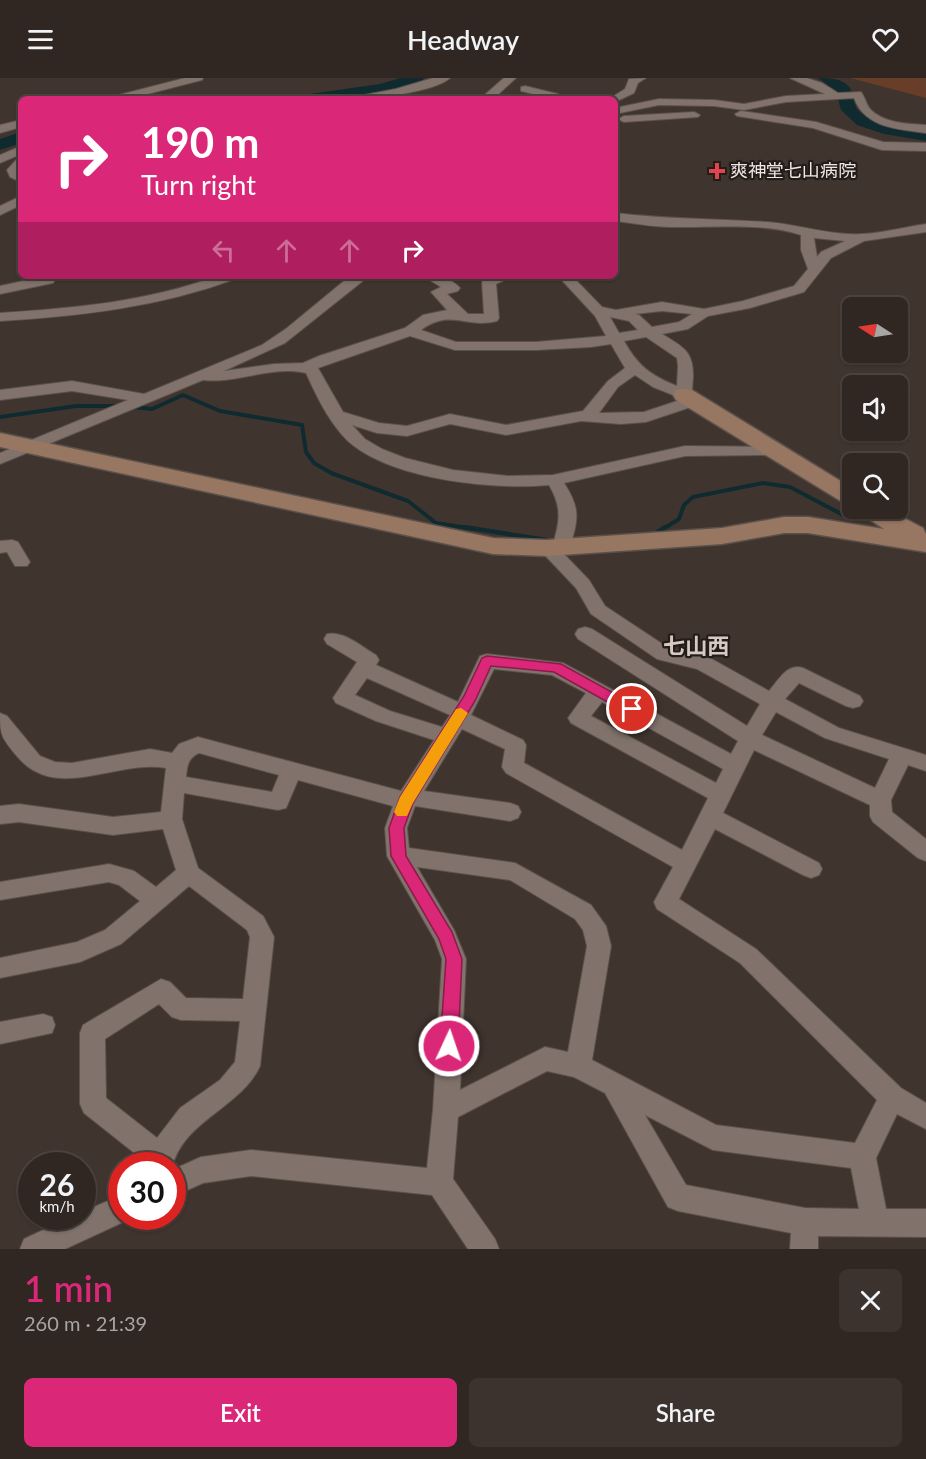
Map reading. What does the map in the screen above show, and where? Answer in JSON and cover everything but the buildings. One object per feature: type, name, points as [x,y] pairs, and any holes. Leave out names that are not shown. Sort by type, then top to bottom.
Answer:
[{"type":"street","points":[[127,96],[198,78]]},
{"type":"street","points":[[378,96],[397,93],[445,78]]},
{"type":"street","points":[[490,96],[511,78]]},
{"type":"street","points":[[618,97],[630,91],[633,81],[641,78]]},
{"type":"street","points":[[795,78],[819,84],[834,95]]},
{"type":"street","points":[[537,80],[521,91],[554,96]]},
{"type":"street","points":[[618,120],[739,110],[777,100],[857,94],[864,109],[874,117],[902,126],[926,129]]},
{"type":"street","points":[[618,110],[659,102],[714,103],[816,125],[882,146],[926,147]]},
{"type":"street","points":[[0,129],[18,124]]},
{"type":"street","points":[[0,160],[18,151]]},
{"type":"street","points":[[0,160],[18,164]]},
{"type":"street","points":[[0,210],[18,201]]},
{"type":"street","points":[[618,217],[669,223],[709,222],[789,227],[807,232],[861,238],[926,228]]},
{"type":"street","points":[[807,232],[808,250],[814,267]]},
{"type":"street","points":[[410,331],[455,346],[536,346],[616,339],[650,333],[683,326],[704,313],[745,305],[799,289],[814,267],[826,255],[861,238]]},
{"type":"street","points":[[0,317],[76,312],[175,296],[223,279]]},
{"type":"street","points":[[0,459],[204,376],[288,337],[331,297],[358,279]]},
{"type":"street","points":[[436,279],[453,288],[438,292],[457,313],[465,318],[492,318],[489,282],[498,279]]},
{"type":"street","points":[[568,279],[602,314],[634,369],[658,384],[689,398],[842,492]]},
{"type":"street","points":[[0,290],[48,280]]},
{"type":"street","points":[[620,313],[634,309],[675,307],[704,313]]},
{"type":"street","points":[[596,309],[634,318],[650,333],[679,351],[684,358],[689,398]]},
{"type":"street","points":[[306,368],[324,359],[410,331],[428,318],[457,313]]},
{"type":"street","points":[[204,376],[221,378],[292,367],[312,370],[319,387],[359,442],[399,463],[495,482],[522,483],[554,480],[675,452],[773,450]]},
{"type":"street","points":[[588,416],[613,384],[634,369]]},
{"type":"street","points":[[0,395],[72,386],[148,399]]},
{"type":"street","points":[[339,416],[377,428],[407,431],[450,419],[506,430],[563,418],[646,417],[689,398]]},
{"type":"street","points":[[0,440],[493,546],[554,548],[722,536],[784,525],[808,525],[926,544]]},
{"type":"street","points":[[554,480],[568,501],[571,511],[554,548]]},
{"type":"street","points":[[885,519],[926,539]]},
{"type":"street","points":[[0,547],[12,546],[21,562]]},
{"type":"street","points":[[554,548],[583,584],[598,610],[664,654],[703,663],[832,733],[926,763]]},
{"type":"street","points":[[585,634],[749,738],[880,800]]},
{"type":"street","points":[[334,639],[369,660],[343,698],[383,716],[447,736]]},
{"type":"street","points":[[485,1249],[439,1182],[446,1110],[454,959],[446,937],[399,856],[396,828],[408,799],[460,715],[487,661],[556,668],[735,766]]},
{"type":"street","points":[[364,668],[516,745],[513,767],[687,864]]},
{"type":"street","points":[[853,701],[796,673],[772,701],[749,738],[666,902],[748,956],[892,1097],[926,1117]]},
{"type":"street","points":[[599,691],[578,718],[721,795]]},
{"type":"street","points":[[0,721],[33,762],[54,770],[72,771],[150,757],[177,762]]},
{"type":"street","points":[[166,1152],[189,1117],[229,1088],[247,1066],[262,937],[255,922],[188,873],[171,819],[177,762],[186,750],[198,745],[408,799],[510,812]]},
{"type":"street","points":[[902,755],[880,800],[881,816],[926,852]]},
{"type":"street","points":[[175,783],[278,802],[292,770]]},
{"type":"street","points":[[0,815],[19,813],[113,826],[171,819]]},
{"type":"street","points":[[710,816],[811,869]]},
{"type":"street","points":[[399,856],[492,867],[515,872],[583,912],[594,926],[599,946],[578,1066]]},
{"type":"street","points":[[0,891],[109,873],[126,878],[156,900]]},
{"type":"street","points":[[0,968],[80,952],[113,937],[188,873]]},
{"type":"street","points":[[149,1152],[93,1104],[92,1033],[161,990],[181,1009],[255,1010]]},
{"type":"street","points":[[0,1033],[43,1025]]},
{"type":"street","points":[[446,1110],[545,1059],[578,1066],[713,1137],[862,1157]]},
{"type":"street","points":[[614,1085],[678,1197],[805,1235],[875,1222],[926,1223]]},
{"type":"street","points":[[875,1222],[862,1157],[892,1097]]},
{"type":"street","points":[[186,1177],[201,1170],[250,1163],[439,1182]]},
{"type":"street","points":[[34,1249],[108,1215]]},
{"type":"shaded area","points":[[850,78],[926,78],[926,98]]},
{"type":"waterway","points":[[331,96],[382,89],[416,78]]},
{"type":"waterway","points":[[826,78],[842,88],[849,110],[863,121],[884,129],[926,136]]},
{"type":"waterway","points":[[0,145],[18,138]]},
{"type":"waterway","points":[[133,407],[152,409],[183,395],[220,411],[302,425],[306,452],[314,463],[331,473],[408,501],[436,523],[474,529]]},
{"type":"waterway","points":[[0,417],[76,406],[119,406]]},
{"type":"waterway","points":[[663,529],[679,519],[684,505],[693,497],[763,483],[790,487],[842,514]]},
{"type":"waterway","points":[[464,527],[546,540]]},
{"type":"waterway","points":[[653,535],[665,527]]},
{"type":"slow traffic","points":[[402,812],[406,801],[461,713]]},
{"type":"place","name":"爽神堂七山病院","points":[[717,171]]},
{"type":"district","name":"七山西","points":[[696,646]]},
{"type":"route","points":[[449,1046],[454,959],[446,937],[399,856],[396,828],[406,801],[471,698],[487,661],[556,668],[632,709]]}]
